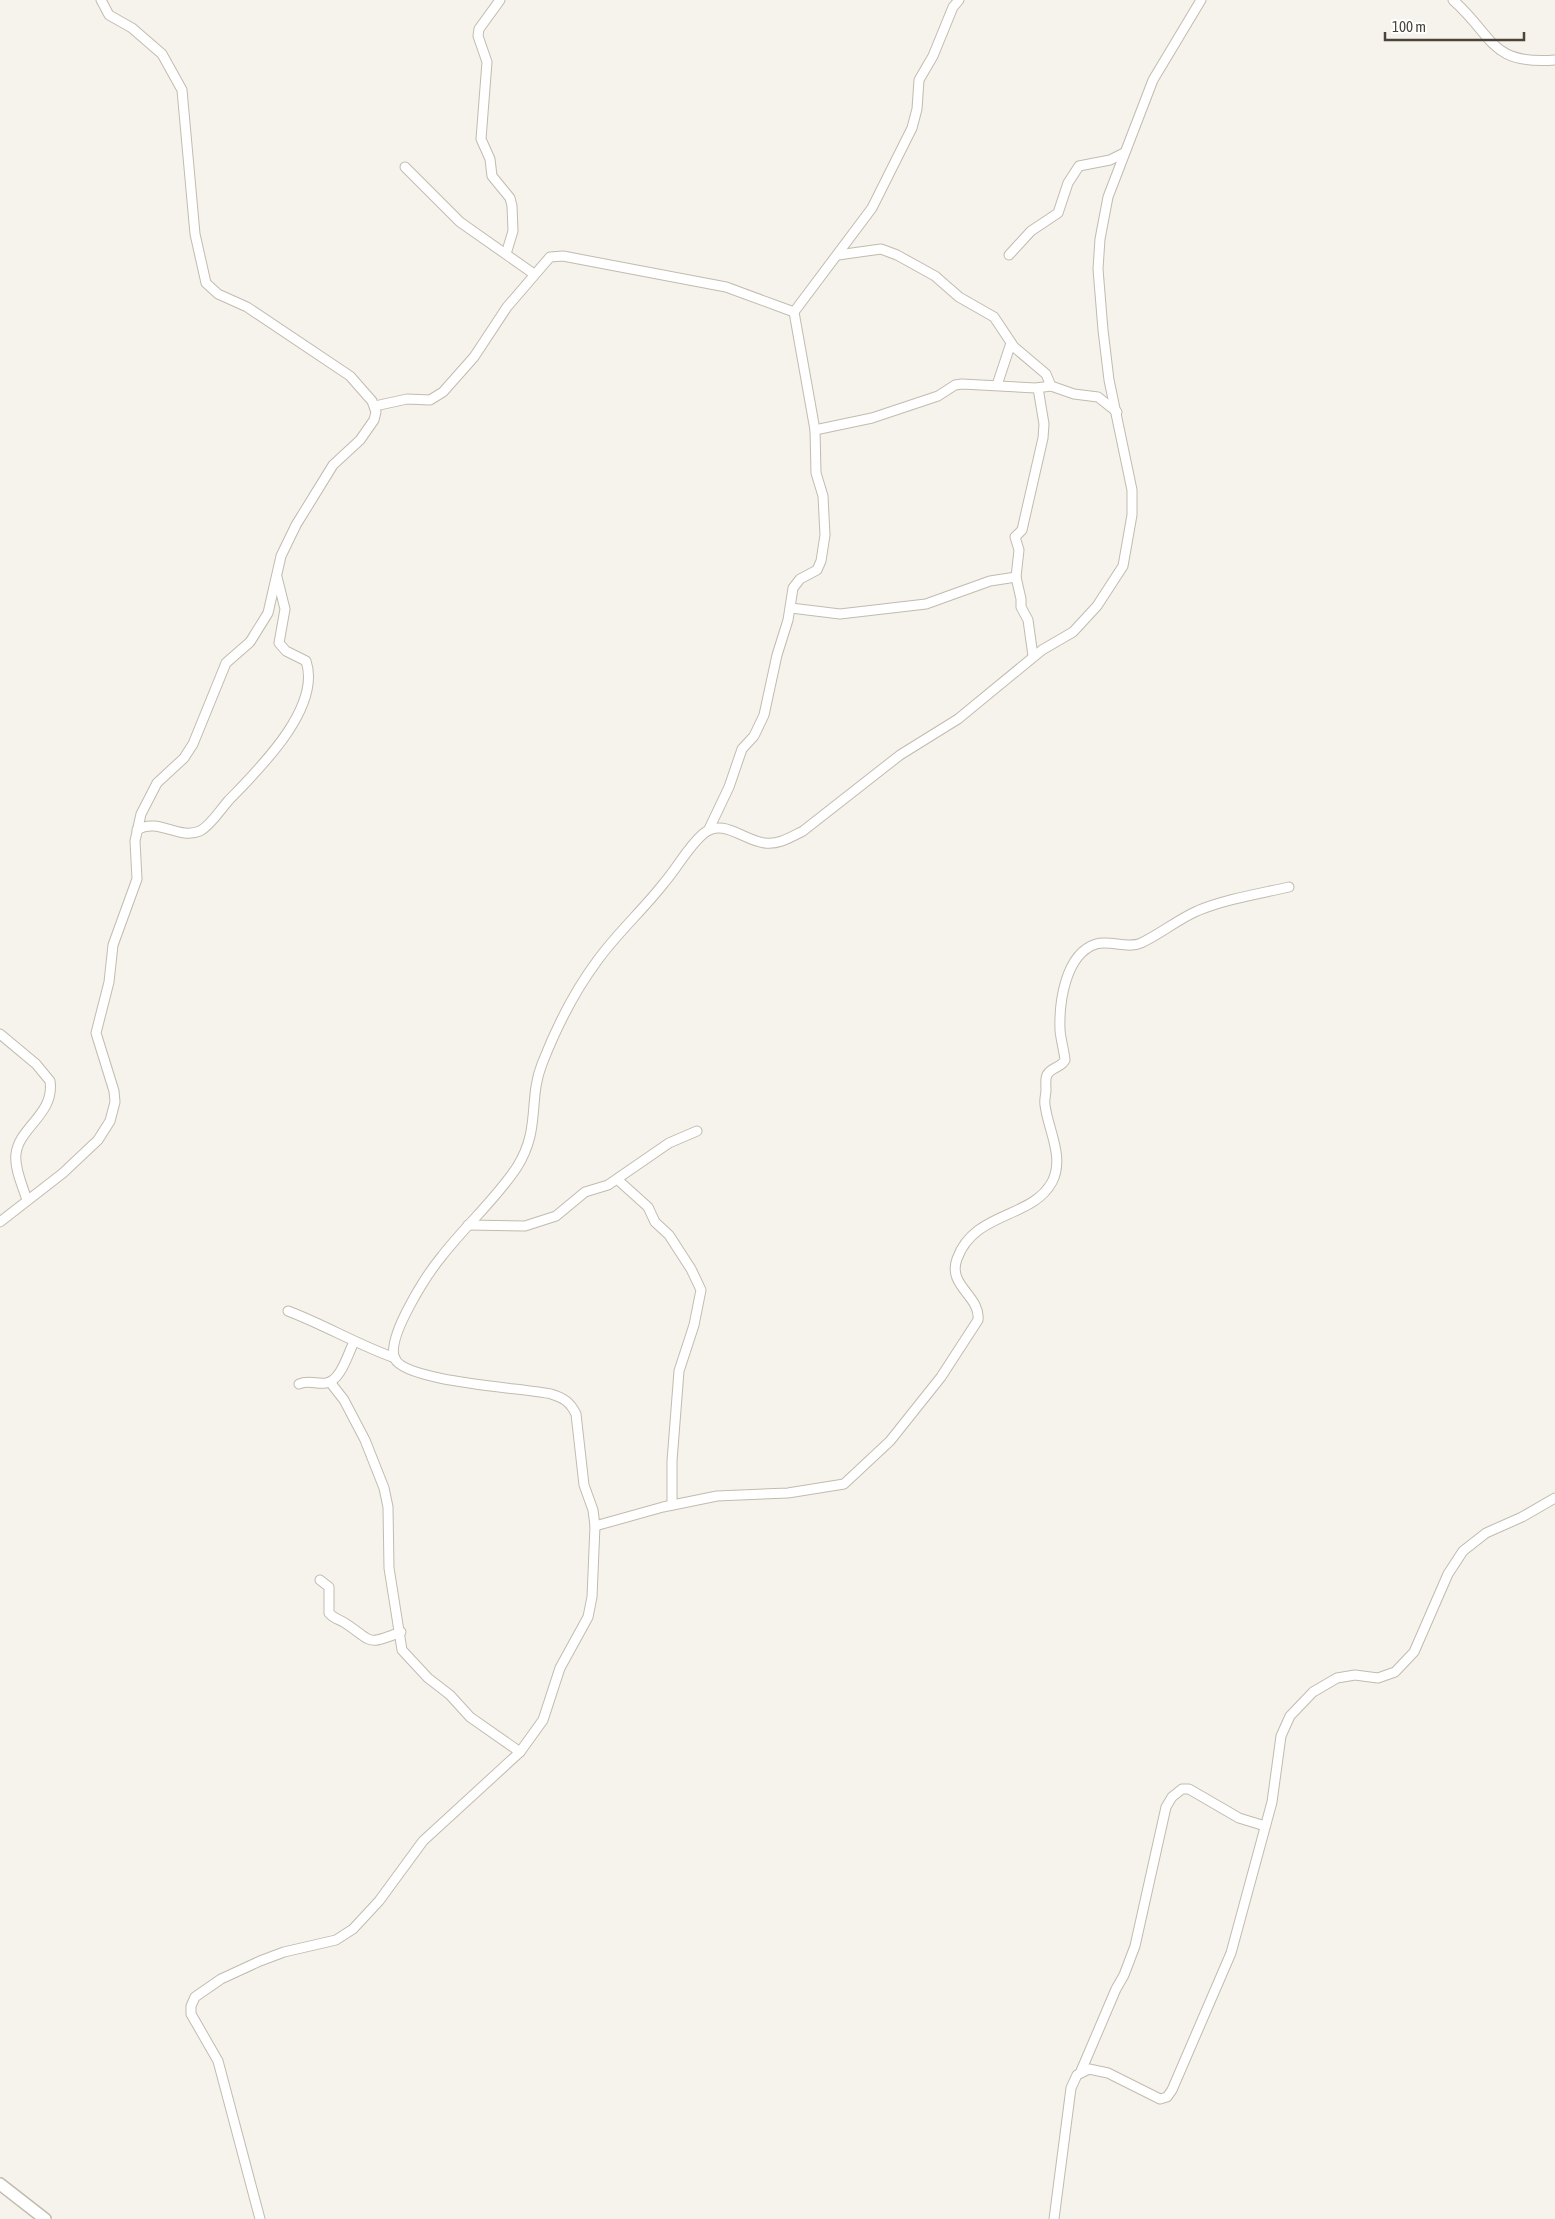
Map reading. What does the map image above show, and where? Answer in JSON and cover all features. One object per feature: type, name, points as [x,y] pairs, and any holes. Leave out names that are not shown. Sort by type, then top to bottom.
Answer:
[{"type":"street","points":[[0,1222],[27,1200],[45,1189],[98,1140],[114,1112],[114,1091],[96,1033],[109,982],[113,945],[137,879],[137,830],[141,814],[157,784],[184,758],[193,744],[226,664],[250,642],[268,613],[284,548],[296,525],[333,466],[360,440],[369,428],[375,415],[375,406],[350,376],[246,307],[218,294],[206,283],[195,234],[182,90],[162,54],[132,28],[110,15],[101,0]]},
{"type":"street","points":[[500,0],[480,29],[478,36],[487,62],[481,139],[490,159],[492,176],[510,198],[512,206],[513,231],[506,254]]},
{"type":"street","points":[[394,1358],[394,1342],[401,1322],[440,1258],[505,1184],[523,1156],[532,1135],[542,1066],[567,1010],[587,975],[613,940],[665,883],[696,840],[709,829],[730,787],[742,749],[754,736],[764,716],[795,585],[800,579],[814,572],[819,566],[825,535],[823,496],[816,474],[815,430],[794,312],[872,208],[907,139],[916,116],[920,80],[933,56],[953,7],[958,0]]},
{"type":"street","points":[[709,829],[722,827],[766,843],[788,839],[803,831],[900,755],[958,719],[1033,656],[1080,625],[1109,590],[1123,566],[1132,515],[1132,490],[1109,380],[1103,330],[1098,257],[1108,197],[1153,80],[1202,0]]},
{"type":"street","points":[[1453,0],[1484,36],[1505,55],[1532,62],[1555,60]]},
{"type":"street","points":[[1009,255],[1031,231],[1058,213],[1068,183],[1079,166],[1110,160],[1124,153]]},
{"type":"street","points":[[405,167],[448,212],[534,274]]},
{"type":"street","points":[[838,255],[875,249],[897,255],[935,276],[959,297],[994,317],[1011,343],[1046,374],[1051,386]]},
{"type":"street","points":[[375,406],[407,400],[430,400],[443,392],[474,357],[494,324],[550,257],[563,256],[726,287],[794,312]]},
{"type":"street","points":[[997,385],[1011,343]]},
{"type":"street","points":[[815,430],[872,418],[938,396],[959,384],[1038,388],[1051,386],[1074,394],[1098,397],[1117,413]]},
{"type":"street","points":[[1033,656],[1028,620],[1020,608],[1021,599],[1016,577],[1019,550],[1016,535],[1022,530],[1043,438],[1044,424],[1038,388]]},
{"type":"street","points":[[137,830],[150,825],[182,832],[202,830],[250,780],[294,722],[302,707],[306,689],[307,666],[306,662],[286,651],[278,643],[285,609],[276,577]]},
{"type":"street","points":[[791,608],[840,614],[872,608],[926,604],[990,581],[1016,577]]},
{"type":"street","points":[[595,1526],[672,1505],[717,1496],[788,1493],[837,1486],[852,1478],[883,1449],[941,1377],[978,1320],[978,1310],[958,1283],[955,1274],[957,1258],[964,1246],[971,1236],[988,1223],[1040,1197],[1055,1174],[1058,1158],[1044,1102],[1048,1074],[1064,1060],[1060,1030],[1061,1011],[1069,972],[1075,961],[1085,950],[1095,945],[1140,944],[1178,920],[1199,910],[1236,898],[1289,887]]},
{"type":"street","points":[[0,1034],[36,1064],[50,1081],[48,1102],[20,1143],[16,1156],[27,1200]]},
{"type":"street","points":[[468,1225],[511,1227],[533,1224],[556,1216],[585,1192],[618,1180],[669,1143],[697,1131]]},
{"type":"street","points":[[618,1180],[648,1207],[655,1222],[669,1235],[691,1269],[701,1290],[694,1325],[679,1371],[672,1461],[672,1505]]},
{"type":"street","points":[[260,2219],[218,2061],[192,2014],[190,2006],[193,2000],[221,1979],[260,1961],[336,1940],[345,1935],[370,1912],[423,1841],[520,1752],[543,1720],[560,1668],[588,1617],[592,1597],[595,1526],[593,1510],[584,1485],[576,1414],[568,1401],[539,1391],[487,1386],[418,1372],[403,1366],[394,1358],[354,1342],[316,1322],[288,1311]]},
{"type":"street","points":[[299,1384],[304,1382],[330,1382],[336,1377],[354,1342]]},
{"type":"street","points":[[330,1382],[344,1400],[366,1440],[383,1482],[388,1507],[392,1588],[401,1632],[402,1650],[412,1662],[450,1695],[470,1717],[520,1752]]},
{"type":"street","points":[[1081,2071],[1089,2069],[1108,2073],[1157,2098],[1164,2099],[1170,2094],[1232,1953],[1272,1802],[1281,1736],[1290,1716],[1322,1685],[1337,1678],[1350,1676],[1378,1678],[1394,1672],[1414,1652],[1448,1574],[1462,1551],[1486,1533],[1555,1498]]},
{"type":"street","points":[[320,1580],[329,1587],[329,1613],[362,1638],[371,1641],[401,1632]]},
{"type":"street","points":[[1054,2219],[1071,2088],[1081,2071],[1135,1946],[1166,1807],[1172,1797],[1182,1790],[1193,1790],[1239,1818],[1266,1826]]},
{"type":"street","points":[[0,2184],[45,2219]]}]
